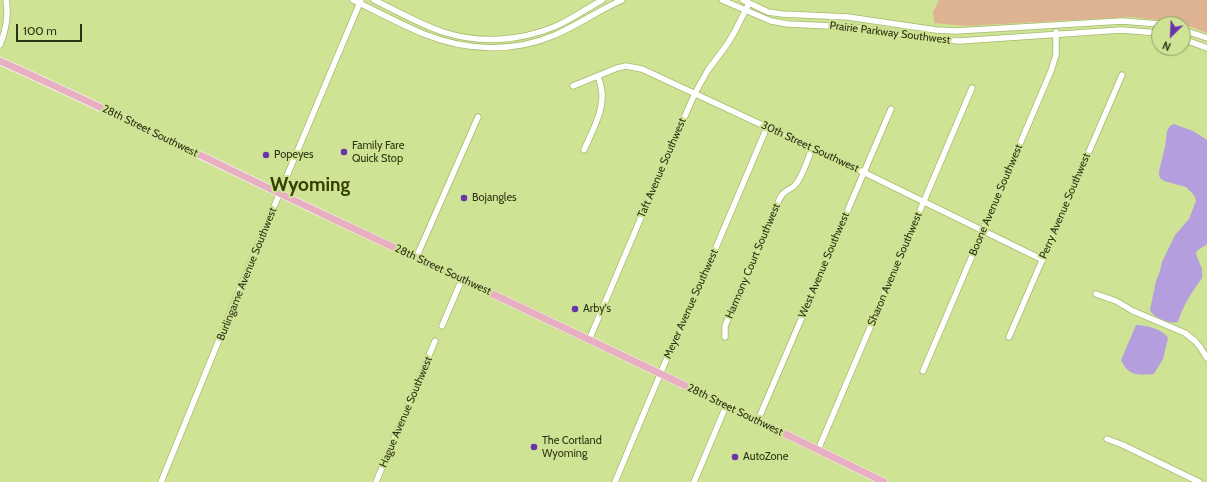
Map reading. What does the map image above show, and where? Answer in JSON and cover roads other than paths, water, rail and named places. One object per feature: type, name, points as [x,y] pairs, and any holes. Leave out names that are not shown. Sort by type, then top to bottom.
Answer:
[{"type":"main road","name":"28th Street Southwest","points":[[0,61],[462,279],[758,420],[884,482]]},
{"type":"street","points":[[0,45],[6,30],[6,0]]},
{"type":"street","points":[[353,0],[360,2],[424,34],[446,42],[478,48],[492,48],[524,44],[554,35],[622,0]]},
{"type":"street","points":[[374,0],[422,23],[445,32],[463,37],[501,40],[536,33],[555,26],[602,0]]},
{"type":"street","name":"Prairie Parkway Southwest","points":[[722,0],[771,21],[788,24],[853,26],[936,39],[959,41],[1121,30],[1151,32]]},
{"type":"street","name":"Prairie Parkway Southwest","points":[[746,1],[768,12],[848,17],[936,30],[970,31],[1122,21],[1151,23]]},
{"type":"street","name":"Taft Avenue Southwest","points":[[589,340],[695,93],[708,70],[734,33],[745,10],[746,1]]},
{"type":"street","name":"Burlingame Avenue Southwest","points":[[161,482],[360,2]]},
{"type":"street","name":"Boone Avenue Southwest","points":[[923,371],[1051,71],[1056,55],[1055,26]]},
{"type":"street","points":[[1191,33],[1207,38]]},
{"type":"street","points":[[1191,42],[1207,48]]},
{"type":"street","name":"30th Street Southwest","points":[[573,86],[617,68],[626,66],[635,67],[653,73],[863,172],[1043,260]]},
{"type":"street","name":"Perry Avenue Southwest","points":[[1009,337],[1122,75]]},
{"type":"street","points":[[584,150],[600,112],[602,103],[602,88],[598,76]]},
{"type":"street","name":"Sharon Avenue Southwest","points":[[818,450],[972,88]]},
{"type":"street","name":"West Avenue Southwest","points":[[758,420],[891,109]]},
{"type":"street","points":[[416,258],[478,117]]},
{"type":"street","name":"Meyer Avenue Southwest","points":[[615,482],[767,127]]},
{"type":"street","name":"Harmony Court Southwest","points":[[725,337],[725,326],[782,193],[794,186],[799,180],[812,148]]},
{"type":"street","points":[[442,326],[462,279]]},
{"type":"street","points":[[1096,294],[1116,301],[1133,311],[1185,333],[1198,344],[1207,358]]},
{"type":"street","name":"Hague Avenue Southwest","points":[[376,482],[435,341]]},
{"type":"street","points":[[694,482],[726,406]]},
{"type":"street","points":[[1107,439],[1123,444],[1199,482]]},
{"type":"place","name":"Family Fare Quick Stop","points":[[344,152]]},
{"type":"place","name":"Popeyes","points":[[266,155]]},
{"type":"place","name":"Bojangles","points":[[464,198]]},
{"type":"place","name":"Arby's","points":[[575,309]]},
{"type":"place","name":"The Cortland Wyoming","points":[[534,447]]},
{"type":"place","name":"AutoZone","points":[[735,457]]},
{"type":"district","name":"Wyoming","points":[[310,185]]}]
